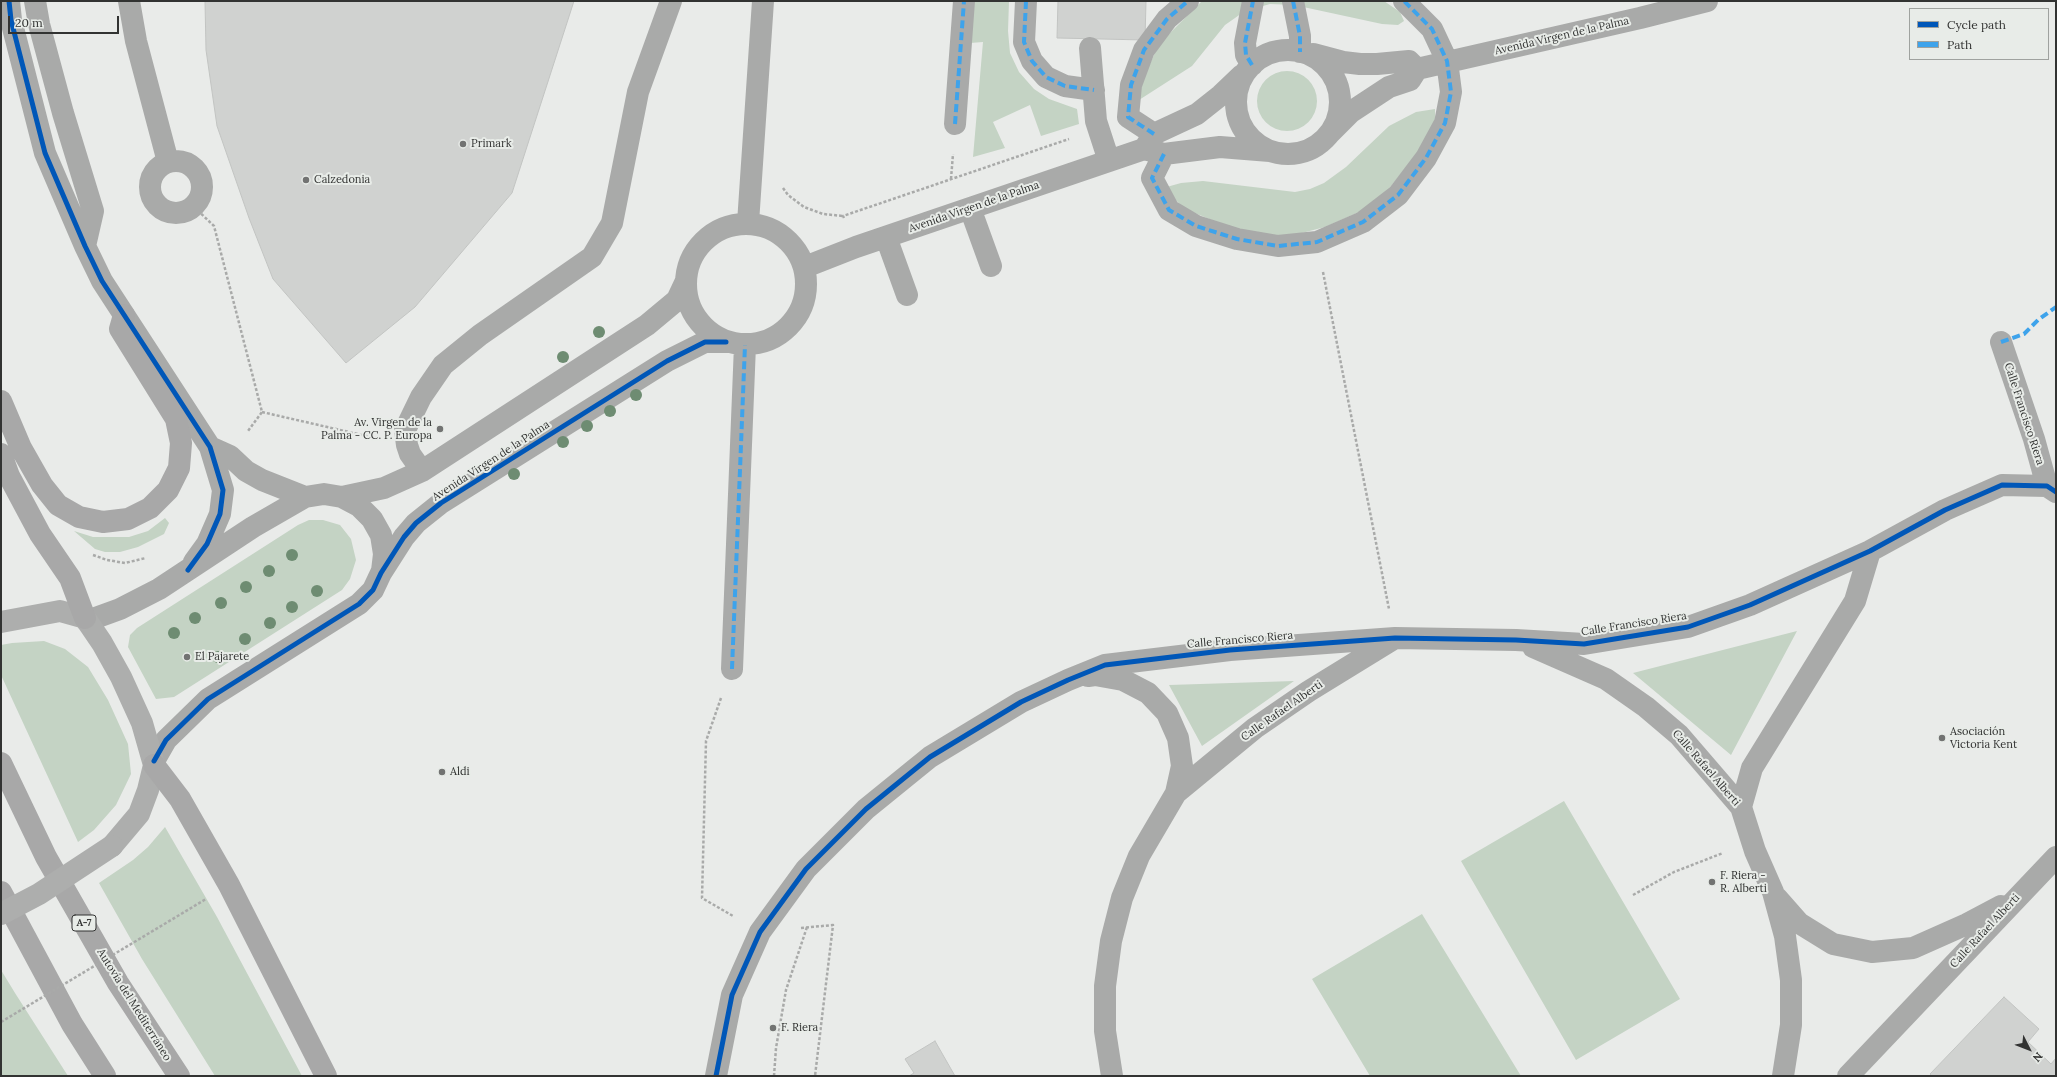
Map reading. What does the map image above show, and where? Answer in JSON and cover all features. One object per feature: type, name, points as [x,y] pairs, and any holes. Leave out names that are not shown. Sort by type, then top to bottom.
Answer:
[{"type":"highway","points":[[1,401],[21,448],[42,485],[58,504],[79,517],[103,522],[128,519],[150,508],[168,490],[179,468],[181,443],[176,419],[120,330],[124,315]]},
{"type":"highway","points":[[1,454],[9,476],[37,527],[70,578],[86,620]]},
{"type":"highway","name":"Autovía del Mediterráneo","points":[[1,763],[46,857],[114,976],[179,1076]]},
{"type":"highway","points":[[154,763],[180,799],[229,885],[326,1076]]},
{"type":"highway","points":[[1,892],[72,1024],[105,1076]]},
{"type":"main road","points":[[1,914],[39,894],[112,846],[139,814],[154,763],[142,723],[110,657],[86,620],[60,611],[4,621]]},
{"type":"street","points":[[8,1],[11,20],[45,153],[86,246],[102,281],[210,447],[223,490],[220,514],[206,544],[188,570]]},
{"type":"street","points":[[35,1],[39,24],[62,113],[93,211],[86,246]]},
{"type":"street","points":[[129,1],[136,41],[168,162]]},
{"type":"street","points":[[422,471],[412,459],[406,445],[404,430],[421,397],[443,364],[480,335],[592,257],[612,223],[638,92],[671,1]]},
{"type":"street","points":[[748,224],[763,1]]},
{"type":"street","points":[[955,124],[964,1]]},
{"type":"street","points":[[1026,1],[1024,42],[1032,62],[1046,77],[1065,86],[1094,90]]},
{"type":"street","points":[[1250,68],[1246,55],[1245,43],[1253,1]]},
{"type":"street","points":[[1293,1],[1303,52]]},
{"type":"street","points":[[1180,4],[1144,50],[1131,84],[1128,117],[1154,146],[1152,178],[1169,210],[1190,222],[1237,239],[1278,246],[1317,242],[1363,222],[1398,195],[1426,158],[1445,123],[1451,92],[1447,62],[1432,29],[1404,1]]},
{"type":"street","name":"Avenida Virgen de la Palma","points":[[1417,69],[1640,18],[1707,1]]},
{"type":"street","points":[[1090,48],[1096,121],[1109,161]]},
{"type":"street","points":[[1290,50],[1303,52],[1343,62],[1360,64],[1409,61],[1417,69],[1410,80],[1389,87],[1351,112],[1318,145],[1303,152],[1286,154],[1270,151],[1256,143],[1249,135],[1238,117],[1236,100],[1240,84],[1250,68],[1259,59],[1274,52],[1290,50]]},
{"type":"street","points":[[1303,52],[1320,61],[1332,73],[1338,87],[1340,104],[1337,120],[1329,134]]},
{"type":"street","name":"Avenida Virgen de la Palma","points":[[805,267],[886,237],[1154,146],[1222,95],[1250,68]]},
{"type":"street","name":"Avenida Virgen de la Palma","points":[[1154,146],[1220,147],[1270,151]]},
{"type":"street","points":[[970,208],[991,266]]},
{"type":"street","points":[[342,497],[384,488],[422,471],[647,325],[677,300],[685,283],[689,264],[698,247],[712,234],[729,226],[748,224],[767,227],[784,236],[796,249],[805,267],[807,285],[804,304],[795,321],[781,334],[764,343],[736,344],[709,333],[696,319],[688,302],[685,283]]},
{"type":"street","points":[[886,237],[907,295]]},
{"type":"street","name":"Avenida Virgen de la Palma","points":[[154,763],[166,740],[208,699],[359,604],[373,590],[381,573],[404,537],[416,523],[441,503],[667,361],[704,342],[736,344]]},
{"type":"street","name":"Calle Francisco Riera","points":[[716,1076],[732,995],[760,932],[806,870],[866,809],[930,757],[1021,702],[1105,665],[1230,650],[1395,638],[1516,640],[1584,644],[1688,627],[1750,605],[1870,551],[1945,510],[2002,485],[2052,489],[2001,342]]},
{"type":"street","points":[[732,669],[736,344]]},
{"type":"street","points":[[210,447],[230,456],[246,471],[262,480],[305,497]]},
{"type":"street","points":[[86,620],[120,609],[159,589],[253,527],[305,497],[324,494],[342,497],[359,506],[372,519],[381,535],[384,554],[381,573]]},
{"type":"street","points":[[1741,807],[1752,768],[1855,601],[1870,551]]},
{"type":"street","name":"Calle Rafael Alberti","points":[[1176,793],[1255,728],[1309,691],[1395,638]]},
{"type":"street","name":"Calle Rafael Alberti","points":[[1516,640],[1606,679],[1646,707],[1679,735],[1741,807],[1755,851],[1773,892],[1785,936],[1791,980],[1791,1025],[1783,1076]]},
{"type":"street","name":"Calle Rafael Alberti","points":[[1068,680],[1095,675],[1123,680],[1148,692],[1167,713],[1178,738],[1182,766],[1176,793],[1139,856],[1122,898],[1111,941],[1105,986],[1105,1031],[1112,1076]]},
{"type":"street","name":"Calle Rafael Alberti","points":[[1848,1076],[2056,857]]},
{"type":"street","points":[[1773,892],[1799,923],[1833,944],[1872,952],[1913,948],[1967,924],[2018,896]]},
{"type":"path","points":[[752,175],[775,177],[788,195],[804,207],[823,214],[844,216]]},
{"type":"path","points":[[1322,267],[1385,590]]},
{"type":"path","points":[[262,412],[406,445]]},
{"type":"path","points":[[1633,895],[1699,861],[1731,850],[1755,851]]},
{"type":"path","points":[[1,1022],[206,899]]},
{"type":"path","points":[[774,1076],[776,1048],[786,990],[807,927]]},
{"type":"green space","points":[[969,1],[1009,1],[1008,31],[1010,53],[1019,72],[1034,89],[1049,99],[1077,109],[1079,124],[1041,136],[1030,105],[993,122],[1005,148],[973,157],[983,42],[970,43]]},
{"type":"green space","points":[[1202,1],[1384,1],[1400,12],[1404,21],[1398,25],[1382,24],[1294,5],[1270,4],[1245,11],[1225,25],[1192,66],[1139,100],[1139,88],[1159,44]]},
{"type":"green space","points":[[1281,71],[1293,71],[1304,76],[1312,84],[1317,95],[1315,113],[1304,126],[1293,131],[1281,131],[1270,126],[1262,118],[1257,107],[1257,95],[1262,84],[1270,76]]},
{"type":"green space","points":[[1435,109],[1435,119],[1427,141],[1384,195],[1359,212],[1325,227],[1294,235],[1262,236],[1231,228],[1185,209],[1163,188],[1181,183],[1203,181],[1295,192],[1310,189],[1324,183],[1346,167],[1389,126],[1416,112]]},
{"type":"green space","points":[[165,518],[169,523],[164,534],[138,547],[120,552],[105,552],[95,549],[74,531],[93,537],[129,537],[148,531]]},
{"type":"green space","name":"El Pajarete","points":[[309,520],[323,520],[340,525],[351,539],[356,560],[350,579],[342,590],[174,697],[156,699],[128,647],[130,635],[137,628],[298,525]]},
{"type":"green space","points":[[1797,631],[1731,755],[1633,673]]},
{"type":"green space","points":[[44,641],[65,649],[88,667],[108,700],[128,744],[131,774],[116,805],[94,830],[78,842],[1,675],[1,645]]},
{"type":"green space","points":[[1294,681],[1202,746],[1169,685]]},
{"type":"green space","points":[[1564,801],[1680,999],[1576,1060],[1461,861]]},
{"type":"green space","points":[[165,827],[217,917],[302,1076],[215,1076],[142,959],[99,883],[133,860],[148,847]]},
{"type":"green space","points":[[1422,914],[1521,1076],[1370,1076],[1312,979]]},
{"type":"green space","points":[[1,970],[15,993],[68,1076],[1,1076]]},
{"type":"building","points":[[205,1],[574,1],[512,193],[415,307],[346,363],[273,279],[249,218],[217,126],[206,50]]},
{"type":"building","points":[[1058,1],[1146,1],[1145,40],[1057,38]]},
{"type":"building","points":[[2004,997],[2039,1029],[2028,1042],[2051,1064],[2056,1058],[2056,1076],[1932,1076],[1930,1074]]},
{"type":"building","points":[[935,1041],[955,1076],[909,1076],[914,1073],[905,1059]]},
{"type":"marked path","points":[[955,124],[964,1]]},
{"type":"marked path","points":[[1026,1],[1024,42],[1032,61],[1046,77],[1065,86],[1094,90]]},
{"type":"marked path","points":[[1154,134],[1128,117],[1131,85],[1144,50],[1167,19],[1188,1]]},
{"type":"marked path","points":[[1252,65],[1246,55],[1245,43],[1253,1]]},
{"type":"marked path","points":[[1293,1],[1300,36],[1300,52]]},
{"type":"marked path","points":[[1164,154],[1152,178],[1169,210],[1196,226],[1237,239],[1278,246],[1317,242],[1363,222],[1398,195],[1426,158],[1445,123],[1451,92],[1447,61],[1432,29],[1404,1]]},
{"type":"marked path","points":[[2001,342],[2024,334],[2038,320],[2056,307]]},
{"type":"marked path","points":[[732,669],[745,345]]},
{"type":"cycle path","points":[[9,1],[11,20],[45,153],[85,246],[102,281],[210,447],[223,490],[220,514],[207,544],[188,570]]},
{"type":"cycle path","points":[[154,761],[166,740],[208,699],[359,604],[373,590],[381,573],[404,537],[416,523],[441,503],[667,361],[705,342],[726,342]]},
{"type":"cycle path","points":[[716,1076],[732,995],[760,932],[806,869],[866,809],[930,757],[1021,702],[1068,680],[1105,665],[1230,650],[1395,638],[1516,640],[1584,644],[1688,627],[1750,605],[1870,551],[1945,510],[2002,485],[2047,486],[2056,492]]},
{"type":"place","name":"Primark","points":[[463,144]]},
{"type":"place","name":"Calzedonia","points":[[306,180]]},
{"type":"place","name":"Av. Virgen de la Palma - CC. P. Europa","points":[[440,429]]},
{"type":"place","name":"El Pajarete","points":[[187,657]]},
{"type":"place","name":"Asociación Victoria Kent","points":[[1942,738]]},
{"type":"place","name":"Aldi","points":[[442,772]]},
{"type":"place","name":"F. Riera - R. Alberti","points":[[1712,882]]},
{"type":"place","name":"F. Riera","points":[[773,1028]]}]
